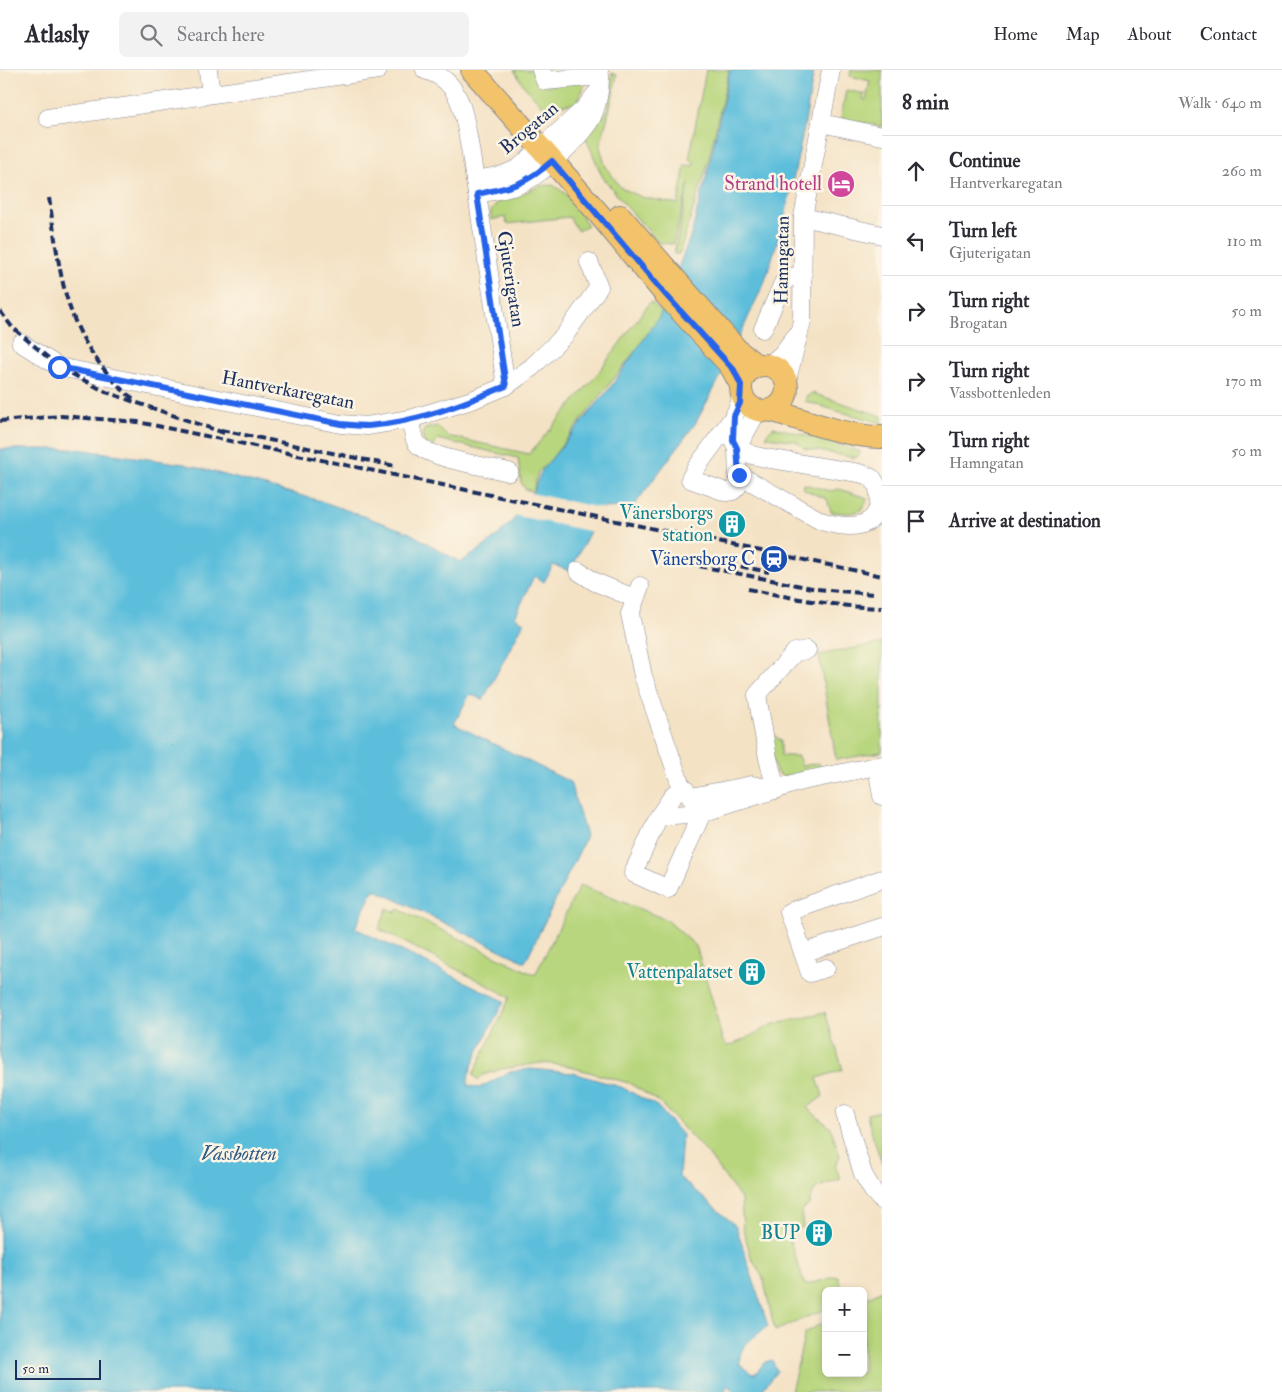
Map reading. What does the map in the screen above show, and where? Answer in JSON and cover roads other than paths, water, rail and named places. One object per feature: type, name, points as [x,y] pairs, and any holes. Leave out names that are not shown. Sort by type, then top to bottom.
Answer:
[{"type":"main road","points":[[472,70],[552,150]]},
{"type":"main road","points":[[491,70],[552,150],[734,358],[746,403],[764,410],[842,431],[874,438],[882,437]]},
{"type":"main road","points":[[734,358],[780,372],[786,387],[799,402],[882,428]]},
{"type":"main road","points":[[741,388],[747,372],[763,366]]},
{"type":"main road","points":[[764,410],[781,403],[786,387]]},
{"type":"street","points":[[208,70],[211,94]]},
{"type":"street","points":[[48,118],[378,70]]},
{"type":"street","name":"Gjuterigatan","points":[[425,70],[434,72],[446,81],[456,92],[463,110],[506,386]]},
{"type":"street","points":[[541,70],[545,81],[599,79]]},
{"type":"street","name":"Hamngatan","points":[[786,387],[802,321],[802,217],[831,70]]},
{"type":"street","name":"Brogatan","points":[[476,187],[519,168],[552,150],[589,122],[596,108],[599,79]]},
{"type":"street","points":[[821,123],[882,136]]},
{"type":"street","points":[[802,217],[882,235]]},
{"type":"street","name":"Hantverkaregatan","points":[[21,343],[59,367],[341,424],[367,426],[410,419],[472,400],[506,386],[532,367],[564,336],[600,287],[589,262]]},
{"type":"street","points":[[763,329],[783,283],[790,277],[803,276]]},
{"type":"street","points":[[763,366],[778,359],[791,341],[800,334]]},
{"type":"street","points":[[734,416],[733,440],[737,448],[738,486],[733,491],[726,492],[690,478],[734,416],[740,403],[741,388]]},
{"type":"street","points":[[737,448],[764,410]]},
{"type":"street","points":[[410,419],[416,443],[427,452],[443,458],[509,472]]},
{"type":"street","points":[[737,448],[752,455],[765,458],[869,476],[879,488],[880,506],[875,516],[866,523],[853,525],[829,524],[739,475]]},
{"type":"street","points":[[578,571],[596,582],[637,592],[630,614],[643,676],[680,783],[702,813]]},
{"type":"street","points":[[776,790],[768,758],[757,695],[795,652],[807,650]]},
{"type":"street","points":[[659,816],[702,813],[802,781],[879,765],[882,796]]},
{"type":"street","points":[[702,813],[668,889],[632,873],[659,816],[674,794],[752,785],[776,790]]},
{"type":"street","points":[[826,968],[810,973],[789,912],[882,879]]},
{"type":"street","points":[[803,953],[882,927]]},
{"type":"street","points":[[845,1114],[862,1174],[882,1201]]},
{"type":"water","name":"Vassbotten","points":[[730,70],[814,70],[785,217],[765,281],[723,372],[695,424],[633,507],[602,508],[570,571],[553,565],[544,582],[534,576],[515,617],[524,622],[483,700],[470,694],[454,724],[570,782],[586,836],[580,850],[525,962],[374,889],[355,928],[504,1001],[476,1057],[468,1079],[468,1085],[479,1088],[510,1072],[530,1069],[573,1073],[621,1087],[657,1106],[682,1135],[679,1177],[736,1226],[768,1326],[752,1338],[744,1347],[741,1352],[740,1365],[752,1374],[756,1373],[765,1362],[772,1360],[777,1371],[761,1392],[735,1392],[727,1385],[725,1392],[0,1392],[0,449],[77,449],[184,464],[321,501],[408,532],[460,562],[491,541],[518,514],[526,504],[545,466],[610,388],[659,317],[691,235],[709,166]]},
{"type":"railway","points":[[49,198],[59,266],[70,308],[78,328],[89,348],[114,382],[136,400]]},
{"type":"railway","points":[[0,311],[12,327],[59,367],[106,392],[227,434]]},
{"type":"railway","points":[[0,421],[61,416],[138,422],[882,576]]},
{"type":"railway","points":[[221,430],[395,466]]},
{"type":"railway","points":[[664,559],[817,589],[873,594]]},
{"type":"railway","points":[[729,564],[769,572]]},
{"type":"railway","points":[[748,589],[831,604],[882,608]]},
{"type":"place","name":"Strand hotell","points":[[841,184]]},
{"type":"place","name":"Vänersborgs station","points":[[732,524]]},
{"type":"place","name":"Vänersborg C","points":[[774,559]]},
{"type":"place","name":"Vattenpalatset","points":[[752,972]]},
{"type":"place","name":"BUP","points":[[819,1233]]}]
